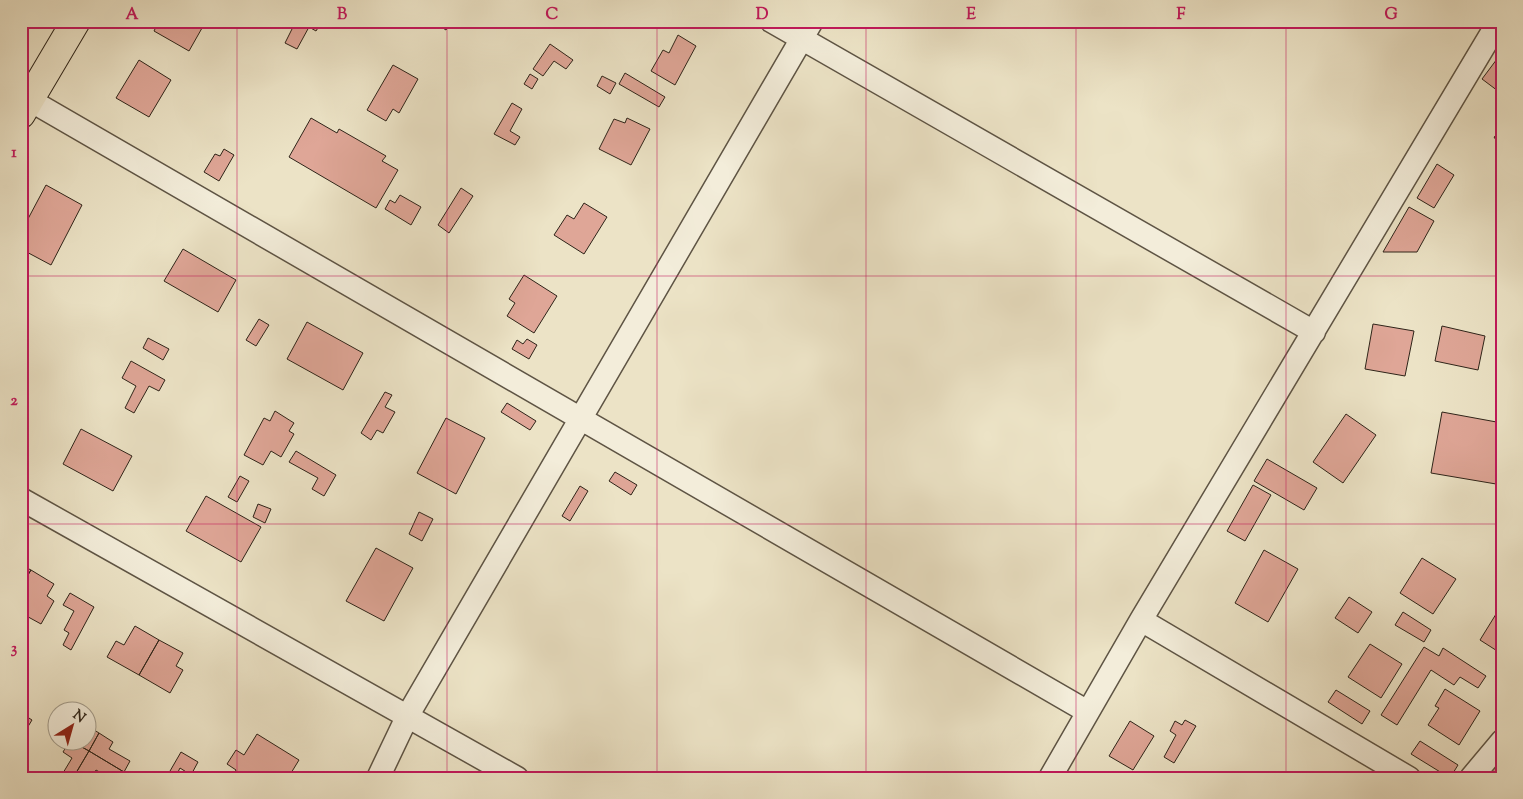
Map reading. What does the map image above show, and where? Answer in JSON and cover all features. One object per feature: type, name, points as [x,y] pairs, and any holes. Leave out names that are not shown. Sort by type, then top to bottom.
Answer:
[{"type":"highway","points":[[24,103],[76,21]]},
{"type":"street","points":[[771,21],[807,30],[1314,332]]},
{"type":"street","points":[[1050,778],[1141,620],[1499,21]]},
{"type":"street","points":[[378,778],[408,715],[807,30]]},
{"type":"street","points":[[24,103],[581,419],[1088,712]]},
{"type":"street","points":[[21,499],[517,778]]},
{"type":"street","points":[[1141,620],[1409,778]]},
{"type":"street","points":[[1472,778],[1502,741]]},
{"type":"building","points":[[159,21],[206,21],[189,51],[154,31]]},
{"type":"building","points":[[296,21],[318,21],[321,23],[316,31],[309,27],[297,49],[285,43]]},
{"type":"building","points":[[437,21],[452,21],[446,30],[435,23]]},
{"type":"building","points":[[678,35],[696,46],[675,85],[651,71],[663,50],[669,53]]},
{"type":"building","points":[[550,44],[573,60],[566,69],[554,61],[543,76],[533,69]]},
{"type":"building","points":[[1500,55],[1502,56],[1502,94],[1482,79]]},
{"type":"building","points":[[139,60],[171,80],[149,117],[116,98]]},
{"type":"building","points":[[393,65],[418,79],[399,113],[393,109],[386,121],[367,110]]},
{"type":"building","points":[[625,73],[665,97],[659,107],[619,84]]},
{"type":"building","points":[[530,74],[538,79],[532,89],[524,84]]},
{"type":"building","points":[[602,76],[616,83],[610,94],[597,86]]},
{"type":"building","points":[[512,103],[522,109],[510,131],[520,137],[515,145],[494,134]]},
{"type":"building","points":[[311,118],[337,133],[339,129],[386,156],[382,161],[398,170],[376,208],[289,157]]},
{"type":"building","points":[[627,118],[650,129],[631,165],[599,149],[614,119],[625,123]]},
{"type":"building","points":[[1502,132],[1502,149],[1494,137]]},
{"type":"building","points":[[224,149],[234,155],[219,181],[204,172],[215,154],[220,156]]},
{"type":"building","points":[[1437,164],[1454,175],[1434,208],[1417,198]]},
{"type":"building","points":[[46,185],[82,205],[51,265],[21,249],[21,232]]},
{"type":"building","points":[[461,188],[473,196],[449,233],[438,225]]},
{"type":"building","points":[[400,195],[421,207],[411,225],[385,209],[390,200],[395,203]]},
{"type":"building","points":[[584,203],[607,217],[584,254],[554,235],[567,215],[574,219]]},
{"type":"building","points":[[1409,207],[1434,221],[1417,252],[1383,252]]},
{"type":"building","points":[[183,249],[236,280],[218,312],[164,281]]},
{"type":"building","points":[[524,275],[557,296],[534,333],[507,316],[515,303],[509,299]]},
{"type":"building","points":[[259,319],[269,325],[256,346],[246,340]]},
{"type":"building","points":[[307,322],[363,353],[343,390],[287,359]]},
{"type":"building","points":[[1373,324],[1414,331],[1405,376],[1365,369]]},
{"type":"building","points":[[1442,326],[1485,336],[1478,370],[1435,361]]},
{"type":"building","points":[[148,338],[169,349],[163,360],[143,348]]},
{"type":"building","points":[[527,339],[537,345],[529,359],[512,349],[517,340],[523,344]]},
{"type":"building","points":[[131,361],[165,380],[159,391],[149,386],[134,413],[125,408],[136,386],[122,378]]},
{"type":"building","points":[[385,392],[392,395],[385,407],[395,412],[383,433],[377,430],[371,440],[361,433]]},
{"type":"building","points":[[507,403],[536,421],[530,430],[501,412]]},
{"type":"building","points":[[275,411],[294,423],[289,431],[294,434],[281,457],[271,451],[263,465],[244,455],[264,418],[270,421]]},
{"type":"building","points":[[1442,412],[1502,423],[1502,485],[1431,473]]},
{"type":"building","points":[[1346,414],[1376,435],[1343,483],[1313,462]]},
{"type":"building","points":[[446,418],[485,438],[456,494],[417,473]]},
{"type":"building","points":[[81,429],[132,456],[113,491],[63,464]]},
{"type":"building","points":[[296,451],[336,475],[324,496],[312,489],[318,478],[289,462]]},
{"type":"building","points":[[1267,459],[1317,488],[1304,510],[1254,481]]},
{"type":"building","points":[[615,472],[637,485],[631,495],[609,481]]},
{"type":"building","points":[[240,476],[249,481],[237,502],[228,497]]},
{"type":"building","points":[[1253,485],[1271,495],[1245,541],[1227,531]]},
{"type":"building","points":[[580,486],[588,491],[570,521],[562,516]]},
{"type":"building","points":[[206,496],[261,527],[241,562],[186,531]]},
{"type":"building","points":[[258,504],[271,509],[265,523],[253,517]]},
{"type":"building","points":[[419,512],[433,519],[422,541],[409,534]]},
{"type":"building","points":[[376,548],[413,568],[384,621],[346,601]]},
{"type":"building","points":[[1264,550],[1298,569],[1268,622],[1235,603]]},
{"type":"building","points":[[1422,558],[1456,579],[1433,614],[1400,593]]},
{"type":"building","points":[[21,565],[31,570],[21,586]]},
{"type":"building","points":[[31,570],[54,584],[47,596],[54,601],[41,624],[21,613],[21,586]]},
{"type":"building","points":[[70,593],[94,607],[71,650],[63,645],[69,633],[64,630],[74,611],[63,605]]},
{"type":"building","points":[[1349,597],[1372,612],[1358,633],[1335,618]]},
{"type":"building","points":[[1502,607],[1502,654],[1480,640]]},
{"type":"building","points":[[1403,612],[1431,630],[1424,642],[1395,625]]},
{"type":"building","points":[[135,626],[159,640],[139,675],[107,657],[116,641],[124,645]]},
{"type":"building","points":[[159,640],[183,653],[176,666],[183,670],[170,693],[139,675]]},
{"type":"building","points":[[1370,644],[1402,664],[1381,698],[1348,677]]},
{"type":"building","points":[[1424,647],[1439,656],[1443,648],[1486,676],[1478,688],[1460,677],[1454,685],[1431,670],[1397,725],[1381,715]]},
{"type":"building","points":[[1445,689],[1480,711],[1459,745],[1428,725],[1439,708],[1435,706]]},
{"type":"building","points":[[1336,690],[1370,711],[1362,724],[1328,702]]},
{"type":"building","points":[[21,713],[32,720],[21,738]]},
{"type":"building","points":[[1185,720],[1196,726],[1174,763],[1164,757],[1176,735],[1170,731],[1175,721],[1182,725]]},
{"type":"building","points":[[1130,721],[1154,736],[1133,770],[1109,756]]},
{"type":"building","points":[[99,733],[113,742],[109,749],[130,761],[124,772],[91,752],[98,752]]},
{"type":"building","points":[[257,734],[299,760],[288,778],[232,778],[236,770],[227,764],[236,750],[244,755]]},
{"type":"building","points":[[1420,741],[1458,765],[1450,778],[1411,754]]},
{"type":"building","points":[[63,752],[88,752],[73,778],[60,778],[72,758]]},
{"type":"building","points":[[88,752],[124,772],[120,778],[110,778],[96,770],[91,778],[73,778]]},
{"type":"building","points":[[181,752],[198,762],[191,775],[180,768],[175,778],[166,778]]},
{"type":"building","points":[[1493,761],[1502,761],[1502,778],[1475,778],[1482,767],[1492,773]]}]
